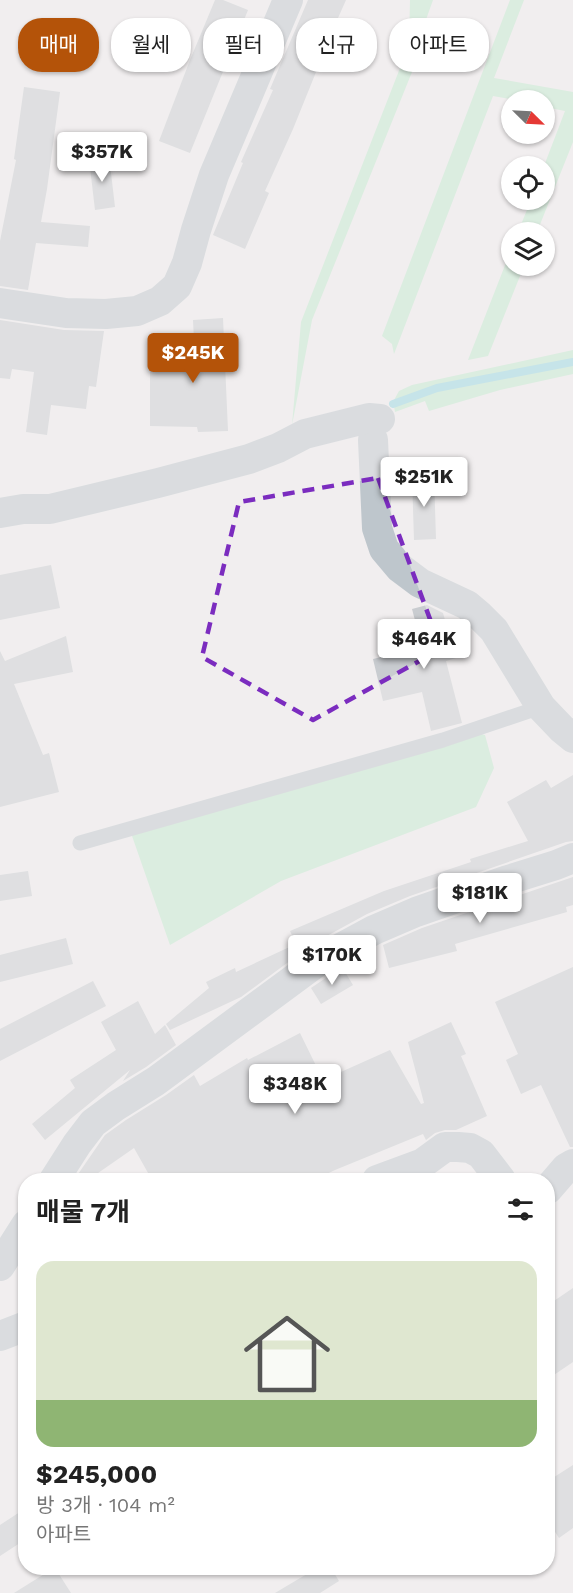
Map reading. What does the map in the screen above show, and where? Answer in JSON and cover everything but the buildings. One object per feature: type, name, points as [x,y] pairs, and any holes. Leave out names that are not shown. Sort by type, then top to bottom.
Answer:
[{"type":"street","points":[[0,303],[66,313],[106,314],[136,311],[159,301],[177,286],[187,263],[214,175],[288,0]]},
{"type":"street","points":[[0,513],[22,509],[50,509],[158,483],[249,459],[305,434],[369,418],[376,430],[377,528],[384,549],[400,568],[420,583],[466,605],[480,616],[494,630],[541,707],[573,738]]},
{"type":"street","points":[[58,1173],[93,1123],[156,1081],[324,957],[374,930],[416,912],[573,858]]},
{"type":"street","points":[[395,1173],[423,1162],[444,1148],[458,1147],[470,1148],[481,1154],[496,1173]]},
{"type":"street","points":[[555,1180],[566,1167],[573,1164]]},
{"type":"street","points":[[0,1266],[18,1238]]},
{"type":"street","points":[[0,1336],[18,1329]]},
{"type":"lane","points":[[80,843],[443,740],[541,707]]},
{"type":"highlighted area","points":[[378,478],[441,649],[313,720],[202,657],[239,502]]},
{"type":"green space","points":[[410,0],[433,0],[427,18],[410,18]]},
{"type":"green space","points":[[510,0],[524,0],[494,78],[573,92],[573,142],[555,187],[555,156],[548,156],[552,144],[555,144],[555,137],[565,111],[555,109],[555,90],[501,90],[501,97],[493,96],[394,354],[392,344],[382,336],[483,72],[489,72],[489,55]]},
{"type":"green space","points":[[398,72],[412,72],[312,320],[292,425],[301,322]]},
{"type":"green space","points":[[527,210],[546,210],[541,222],[522,222]]},
{"type":"green space","points":[[501,276],[520,276],[488,356],[468,360]]},
{"type":"green space","points":[[573,350],[573,359],[434,386],[393,402],[399,391],[412,385]]},
{"type":"green space","points":[[573,364],[573,374],[500,390],[429,411],[425,401],[395,412],[394,406],[437,390]]},
{"type":"green space","points":[[478,733],[485,735],[494,768],[476,807],[281,881],[170,945],[131,833]]},
{"type":"waterway","points":[[393,404],[437,388],[573,362]]}]
